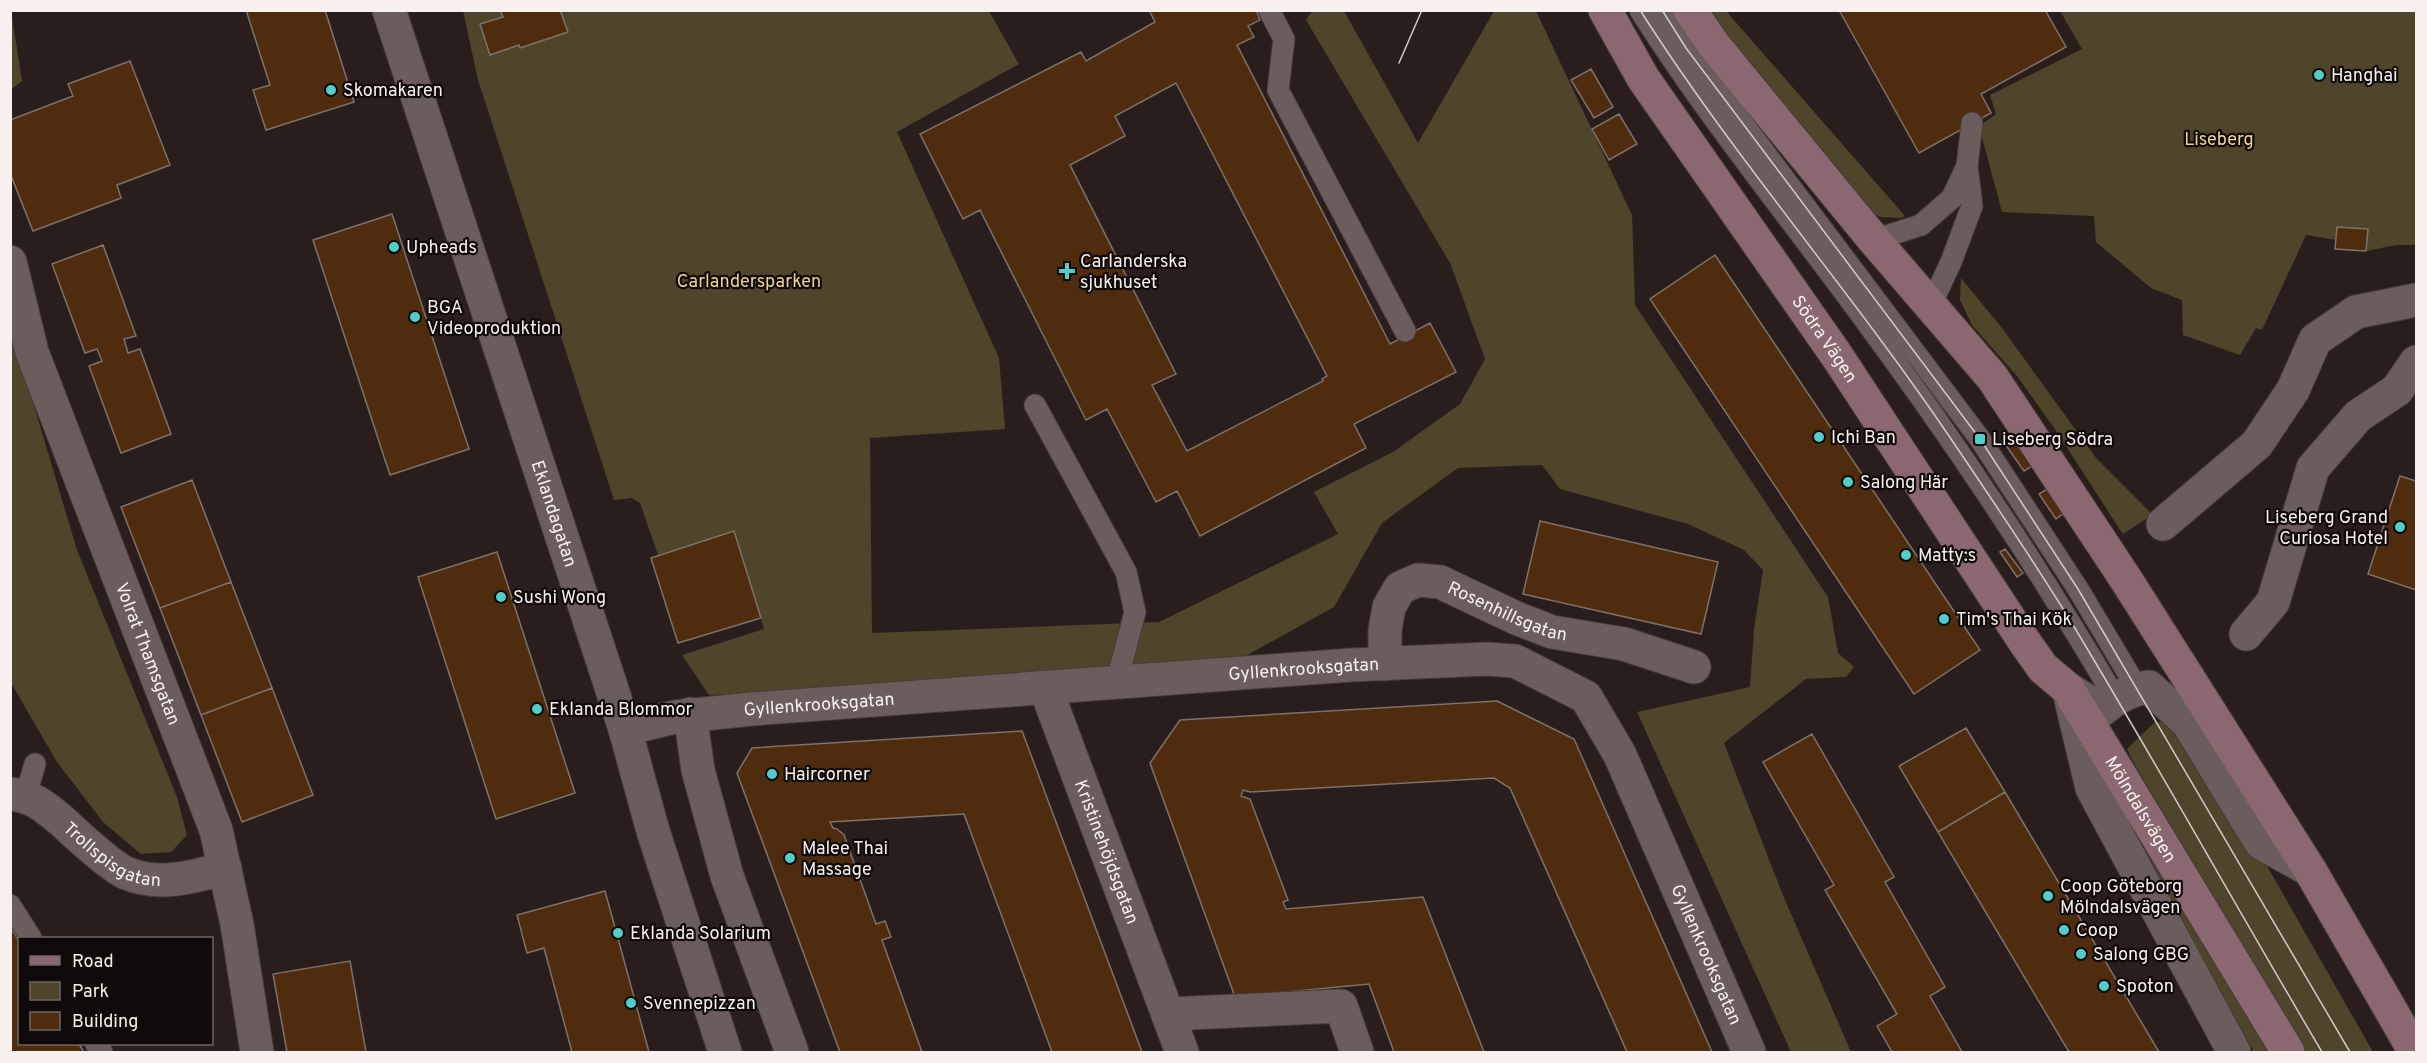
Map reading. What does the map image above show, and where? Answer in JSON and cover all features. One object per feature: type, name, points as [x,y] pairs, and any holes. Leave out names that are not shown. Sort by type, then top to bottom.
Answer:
[{"type":"main road","name":"Södra Vägen","points":[[1605,10],[1643,78],[1837,356],[2043,668]]},
{"type":"main road","points":[[1690,10],[1714,45],[1874,240],[1992,377],[2127,581],[2310,870],[2415,1053]]},
{"type":"main road","name":"Mölndalsvägen","points":[[2043,668],[2068,689],[2288,1053]]},
{"type":"street","name":"Eklandagatan","points":[[389,10],[625,729],[653,831],[725,1053]]},
{"type":"street","name":"Volrat Thamsgatan","points":[[10,262],[32,352],[216,830],[237,924],[257,1053]]},
{"type":"street","points":[[2163,524],[2257,444],[2293,390],[2315,340],[2356,312],[2416,300]]},
{"type":"street","points":[[2246,634],[2273,602],[2313,468],[2358,417],[2397,390],[2416,362]]},
{"type":"street","name":"Rosenhillsgatan","points":[[1385,664],[1385,630],[1389,607],[1400,588],[1419,580],[1440,582],[1516,618],[1552,632],[1624,645],[1694,666]]},
{"type":"street","name":"Gyllenkrooksgatan","points":[[625,729],[660,719],[690,714],[1117,681],[1487,658],[1515,661],[1586,697],[1620,755],[1749,1053]]},
{"type":"street","name":"Kristinehöjdsgatan","points":[[1045,687],[1182,1053]]},
{"type":"street","points":[[2126,693],[2148,687],[2188,723],[2261,843],[2310,870]]},
{"type":"street","name":"Mölndalsvägen","points":[[2068,689],[2102,710],[2126,693]]},
{"type":"street","name":"Mölndalsvägen","points":[[2068,689],[2092,788],[2234,1053]]},
{"type":"street","points":[[690,714],[698,770],[728,876],[792,1053]]},
{"type":"street","name":"Trollspisgatan","points":[[17,795],[35,800],[126,873],[156,880],[187,879],[225,868]]},
{"type":"street","points":[[1168,1014],[1341,1006],[1357,1053]]},
{"type":"lane","points":[[1269,10],[1284,39],[1278,90],[1405,331]]},
{"type":"lane","points":[[1640,10],[1671,59],[1762,186],[1856,307],[1947,433],[2058,601],[2126,693]]},
{"type":"lane","points":[[1662,10],[1686,48],[1980,439],[2078,590],[2126,693]]},
{"type":"lane","points":[[1930,307],[1952,262],[1972,206],[1967,166],[1972,123]]},
{"type":"lane","points":[[1874,240],[1921,225],[1952,198],[1967,166]]},
{"type":"lane","points":[[1035,405],[1126,572],[1135,612],[1117,681]]},
{"type":"lane","points":[[17,795],[30,781],[35,764]]},
{"type":"lane","points":[[10,905],[30,937]]},
{"type":"green space","points":[[10,11],[22,81],[11,90]]},
{"type":"green space","name":"Carlandersparken","points":[[463,11],[989,11],[1019,64],[897,132],[999,358],[1005,429],[870,438],[872,633],[1159,622],[1338,534],[1314,492],[1393,452],[1460,404],[1485,359],[1450,263],[1306,20],[1312,11],[1344,11],[1418,143],[1494,11],[1536,11],[1632,215],[1635,305],[1828,597],[1838,653],[1854,667],[1846,677],[1806,679],[1724,743],[1782,893],[1851,1052],[1791,1052],[1637,712],[1750,687],[1754,629],[1763,570],[1744,550],[1688,524],[1560,489],[1542,465],[1458,468],[1382,523],[1334,607],[1240,659],[1113,678],[709,695],[682,655],[764,629],[734,532],[658,555],[640,503],[632,498],[614,500],[478,80]]},
{"type":"green space","points":[[1705,11],[1726,11],[1905,216],[1902,218],[1880,217],[1868,210]]},
{"type":"green space","name":"Liseberg","points":[[2060,11],[2416,11],[2416,245],[2396,245],[2366,251],[2335,249],[2336,240],[2306,235],[2262,330],[2256,328],[2240,355],[2183,335],[2182,300],[2151,288],[2096,242],[2094,216],[2002,212],[1979,126],[1996,114],[1990,95],[2082,49]]},
{"type":"green space","points":[[1961,278],[2002,328],[2096,458],[2152,514],[2149,517],[2123,534],[2057,432],[2017,376],[1972,325],[1960,300]]},
{"type":"green space","points":[[10,325],[77,550],[177,797],[187,835],[171,852],[141,854],[103,822],[57,762],[11,683]]},
{"type":"green space","points":[[2155,722],[2167,722],[2266,864],[2373,1052],[2307,1052],[2127,749]]},
{"type":"green space","points":[[2146,844],[2268,1052],[2254,1052],[2138,847]]},
{"type":"building","points":[[246,10],[325,10],[354,102],[266,130],[253,90],[270,85]]},
{"type":"building","points":[[500,10],[560,10],[568,32],[490,55],[480,24],[503,17]]},
{"type":"building","name":"Carlanderska sjukhuset","points":[[1149,10],[1256,10],[1260,20],[1248,26],[1254,37],[1237,45],[1390,344],[1430,323],[1456,372],[1354,424],[1366,448],[1200,536],[1177,491],[1156,502],[1107,409],[1086,420],[980,210],[963,219],[920,134],[1081,52],[1086,61],[1155,22]],"holes":[[[1176,83],[1327,376],[1322,379],[1323,381],[1187,451],[1152,385],[1176,374],[1070,165],[1125,136],[1115,116]]]},
{"type":"building","points":[[1839,10],[2045,10],[2066,47],[1981,94],[1991,113],[1919,153]]},
{"type":"building","points":[[130,61],[170,165],[117,185],[121,198],[33,231],[10,173],[10,120],[73,96],[68,84]]},
{"type":"building","points":[[1591,69],[1613,107],[1594,118],[1571,80]]},
{"type":"building","points":[[1619,114],[1637,144],[1609,160],[1592,129]]},
{"type":"building","points":[[392,214],[469,449],[390,475],[313,240]]},
{"type":"building","points":[[2337,227],[2368,229],[2366,251],[2335,249]]},
{"type":"building","points":[[103,245],[136,336],[124,339],[128,353],[140,349],[171,434],[121,453],[89,366],[102,361],[97,349],[85,353],[52,264]]},
{"type":"building","points":[[1715,255],[1980,650],[1914,694],[1650,299]]},
{"type":"building","points":[[2015,442],[2032,466],[2024,471],[2007,447]]},
{"type":"building","name":"Liseberg Grand Curiosa Hotel","points":[[2400,476],[2416,481],[2416,590],[2368,574]]},
{"type":"building","points":[[192,480],[231,582],[160,608],[121,507]]},
{"type":"building","points":[[2047,489],[2064,513],[2056,519],[2039,494]]},
{"type":"building","points":[[1540,521],[1718,562],[1701,634],[1523,594]]},
{"type":"building","points":[[734,531],[761,618],[678,643],[651,558]]},
{"type":"building","points":[[2005,549],[2023,573],[2017,577],[2000,552]]},
{"type":"building","points":[[497,552],[575,793],[496,819],[418,577]]},
{"type":"building","points":[[231,582],[272,688],[201,715],[160,608]]},
{"type":"building","points":[[272,688],[313,795],[242,822],[201,715]]},
{"type":"building","points":[[1497,701],[1574,739],[1712,1052],[1627,1052],[1510,788],[1494,778],[1250,792],[1243,790],[1241,796],[1250,799],[1288,900],[1283,902],[1286,909],[1423,897],[1484,1052],[1394,1052],[1369,984],[1235,997],[1150,763],[1180,720]]},
{"type":"building","points":[[1966,728],[2005,792],[1938,832],[1899,766]]},
{"type":"building","points":[[1022,731],[1142,1052],[1052,1052],[964,814],[830,822],[833,828],[844,835],[876,924],[885,921],[891,937],[882,940],[922,1052],[840,1052],[737,773],[752,748]]},
{"type":"building","points":[[1812,734],[1894,877],[1885,882],[1945,987],[1930,996],[1962,1052],[1892,1052],[1877,1026],[1897,1014],[1825,890],[1834,885],[1763,762]]},
{"type":"building","points":[[2005,792],[2159,1052],[2069,1052],[1938,832]]},
{"type":"building","points":[[605,891],[649,1052],[572,1052],[544,948],[527,953],[517,915]]},
{"type":"building","points":[[10,927],[18,939],[18,1045],[80,1045],[84,1052],[10,1052]]},
{"type":"building","points":[[350,961],[366,1052],[287,1052],[273,974]]},
{"type":"tram line","points":[[1399,63],[1422,10]]},
{"type":"tram line","points":[[1640,10],[1714,119],[1911,382],[2028,553],[2105,678],[2322,1052]]},
{"type":"tram line","points":[[1662,10],[1686,48],[1980,439],[2078,589],[2350,1052]]},
{"type":"place","name":"Hanghai","points":[[2319,75]]},
{"type":"place","name":"Skomakaren","points":[[331,90]]},
{"type":"place","name":"Upheads","points":[[394,247]]},
{"type":"place","name":"Carlanderska sjukhuset","points":[[1067,271]]},
{"type":"place","name":"BGA Videoproduktion","points":[[415,317]]},
{"type":"place","name":"Ichi Ban","points":[[1819,437]]},
{"type":"place","name":"Liseberg Södra","points":[[1980,439]]},
{"type":"place","name":"Salong Här","points":[[1848,482]]},
{"type":"place","name":"Liseberg Grand Curiosa Hotel","points":[[2400,527]]},
{"type":"place","name":"Matty:s","points":[[1906,555]]},
{"type":"place","name":"Sushi Wong","points":[[501,597]]},
{"type":"place","name":"Tim's Thai Kök","points":[[1944,619]]},
{"type":"place","name":"Eklanda Blommor","points":[[537,709]]},
{"type":"place","name":"Haircorner","points":[[772,774]]},
{"type":"place","name":"Malee Thai Massage","points":[[790,858]]},
{"type":"place","name":"Coop Göteborg Mölndalsvägen","points":[[2048,896]]},
{"type":"place","name":"Coop","points":[[2064,930]]},
{"type":"place","name":"Eklanda Solarium","points":[[618,933]]},
{"type":"place","name":"Salong GBG","points":[[2081,954]]},
{"type":"place","name":"Spoton","points":[[2104,986]]},
{"type":"place","name":"Svennepizzan","points":[[631,1003]]}]
